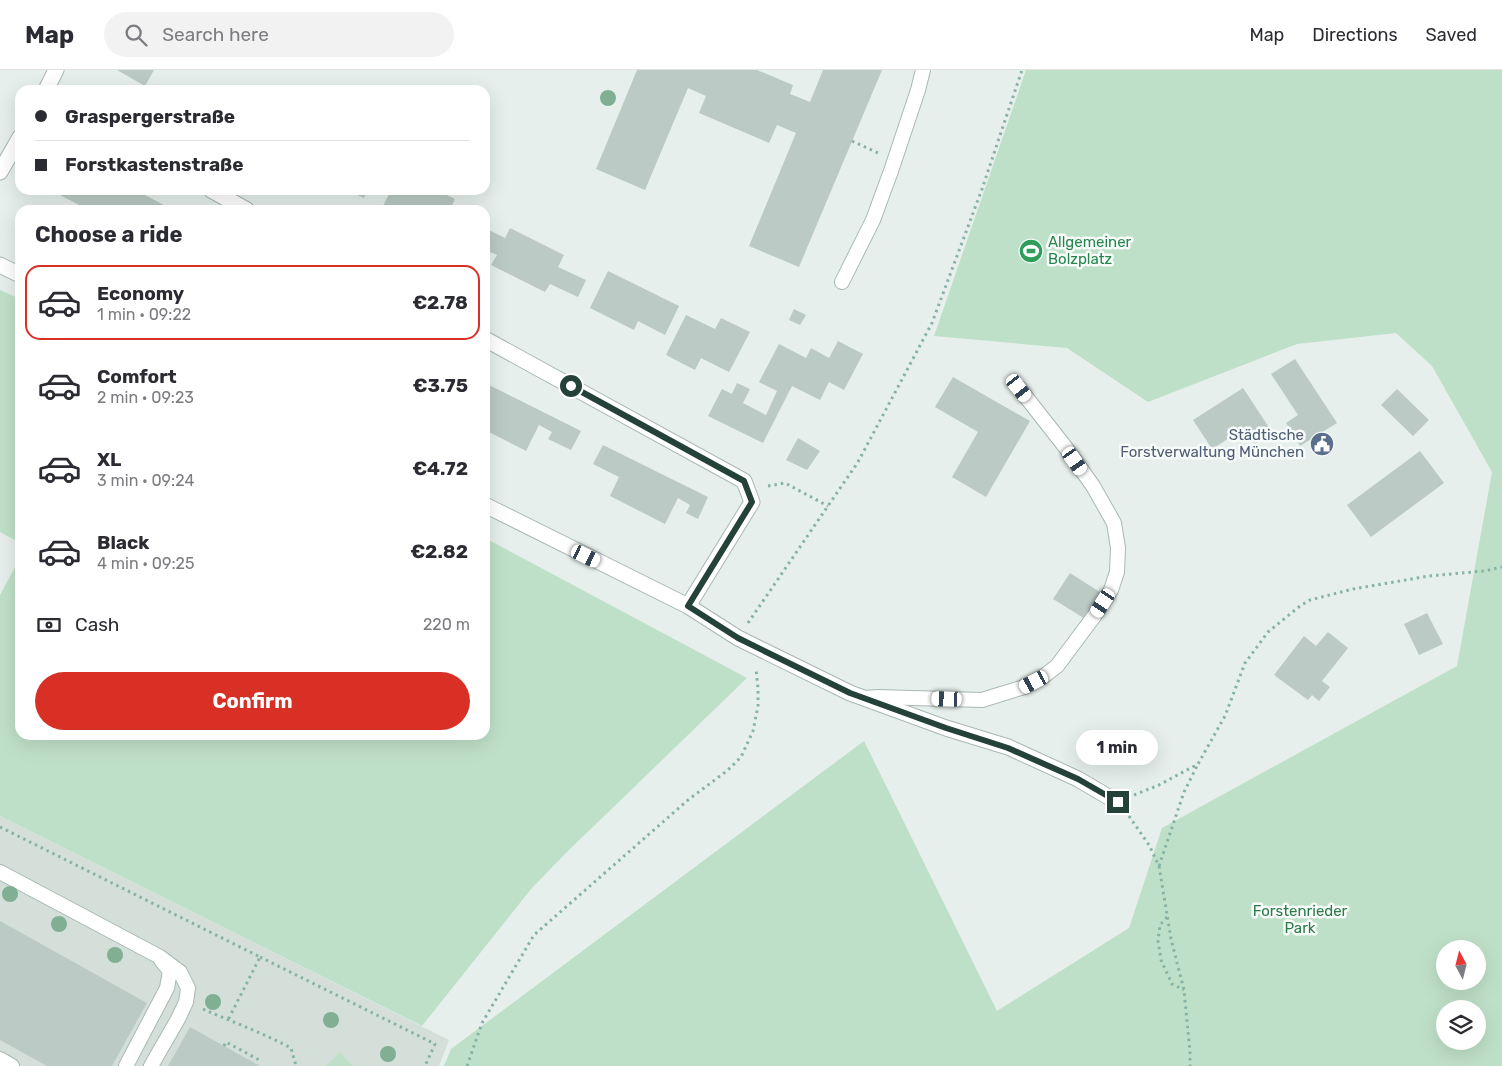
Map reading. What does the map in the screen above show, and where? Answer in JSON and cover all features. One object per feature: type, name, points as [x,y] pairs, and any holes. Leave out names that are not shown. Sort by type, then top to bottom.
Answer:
[{"type":"street","points":[[48,85],[56,70]]},
{"type":"street","points":[[0,172],[15,146]]},
{"type":"street","points":[[220,195],[239,205]]},
{"type":"street","points":[[0,265],[15,272]]},
{"type":"street","points":[[490,343],[744,481],[752,502],[688,606]]},
{"type":"street","points":[[490,508],[688,606],[738,638],[850,693],[1008,748],[1078,779],[1118,802]]},
{"type":"lane","points":[[842,282],[873,220],[918,90],[922,70]]},
{"type":"lane","points":[[864,698],[982,700],[1024,687],[1057,666],[1111,590],[1117,572],[1118,548],[1114,524],[1093,486],[1072,455],[1019,388]]},
{"type":"lane","points":[[0,872],[160,958],[180,972],[188,988],[186,1002],[152,1066]]},
{"type":"lane","points":[[126,1066],[167,988],[170,971],[160,958]]},
{"type":"lane","points":[[0,1059],[12,1066]]},
{"type":"path","points":[[738,638],[858,462],[932,323],[982,189],[1022,70]]},
{"type":"path","points":[[852,142],[895,160]]},
{"type":"path","points":[[785,483],[828,506]]},
{"type":"path","points":[[1159,866],[1184,792],[1225,716],[1244,663],[1268,632],[1310,600],[1352,589],[1429,576],[1484,571],[1502,567]]},
{"type":"path","points":[[466,1066],[482,1023],[534,934],[688,800],[728,770],[741,757],[753,731],[758,706],[756,663],[759,648]]},
{"type":"path","points":[[1190,1066],[1184,990],[1170,939],[1159,866],[1140,830],[1118,802],[1159,785],[1198,764]]},
{"type":"path","points":[[0,827],[435,1044],[425,1066]]},
{"type":"path","points":[[1167,916],[1160,925],[1158,941],[1161,960],[1172,984],[1184,990]]},
{"type":"path","points":[[228,1020],[260,957]]},
{"type":"path","points":[[186,1002],[271,1037],[291,1048],[296,1066]]},
{"type":"path","points":[[224,1046],[226,1042],[261,1061]]},
{"type":"shaded area","points":[[0,816],[449,1040],[439,1066],[0,1066]]},
{"type":"green space","name":"Forstenrieder Park","points":[[1026,70],[1502,70],[1502,1066],[444,1066],[451,1049],[864,741],[997,1011],[1129,928],[1162,828],[1457,666],[1492,472],[1432,366],[1396,333],[1297,344],[1148,402],[1067,348],[934,336]]},
{"type":"green space","points":[[0,290],[15,297],[15,540],[0,532]]},
{"type":"green space","points":[[490,541],[747,678],[531,889],[422,1026],[0,816],[0,595],[15,567],[15,740],[490,740]]},
{"type":"green space","points":[[340,1052],[353,1066],[326,1066]]},
{"type":"building","points":[[117,70],[154,70],[146,85]]},
{"type":"building","points":[[637,70],[757,70],[793,85],[790,94],[810,102],[823,70],[882,70],[799,267],[749,246],[796,133],[777,125],[769,143],[699,113],[706,96],[688,88],[645,190],[596,169]]},
{"type":"building","points":[[60,195],[145,195],[164,205],[79,205]]},
{"type":"building","points":[[388,195],[447,195],[455,199],[452,205],[384,205]]},
{"type":"building","points":[[510,228],[564,255],[558,267],[586,280],[578,297],[550,284],[545,292],[491,265],[497,255],[490,252],[490,230],[505,238]]},
{"type":"building","points":[[608,271],[679,306],[665,335],[638,321],[634,330],[590,308]]},
{"type":"building","points":[[794,309],[806,315],[800,325],[789,320]]},
{"type":"building","points":[[686,315],[715,329],[721,318],[750,332],[729,372],[701,358],[695,370],[666,355]]},
{"type":"building","points":[[838,341],[863,354],[844,390],[829,382],[820,400],[792,386],[763,443],[708,416],[722,389],[732,394],[737,383],[750,389],[743,403],[766,415],[777,391],[759,382],[779,344],[806,358],[811,348],[829,358]]},
{"type":"building","points":[[1295,359],[1337,423],[1300,446],[1286,423],[1298,415],[1271,374]]},
{"type":"building","points":[[953,377],[1030,421],[986,497],[952,477],[978,432],[935,407]]},
{"type":"building","points":[[490,386],[581,431],[571,450],[548,439],[552,432],[539,425],[526,451],[490,433]]},
{"type":"building","points":[[1243,388],[1272,432],[1255,444],[1245,428],[1212,449],[1193,420]]},
{"type":"building","points":[[1397,389],[1429,420],[1413,436],[1381,405]]},
{"type":"building","points":[[798,438],[820,451],[807,470],[786,460]]},
{"type":"building","points":[[603,445],[708,497],[698,519],[686,513],[690,505],[678,498],[665,524],[610,496],[619,477],[593,464]]},
{"type":"building","points":[[1420,451],[1444,483],[1371,537],[1347,505]]},
{"type":"building","points":[[1070,573],[1103,594],[1087,620],[1053,599]]},
{"type":"building","points":[[1427,613],[1443,644],[1419,655],[1404,624]]},
{"type":"building","points":[[1328,632],[1348,648],[1322,681],[1330,687],[1319,701],[1312,695],[1308,700],[1274,675],[1304,636],[1316,646]]},
{"type":"building","points":[[0,921],[147,1003],[112,1066],[47,1066],[0,1040]]},
{"type":"building","points":[[190,1027],[224,1046],[260,1066],[168,1066]]},
{"type":"place","name":"Allgemeiner Bolzplatz","points":[[1031,251]]},
{"type":"place","name":"Städtische Forstverwaltung München","points":[[1322,444]]},
{"type":"route","points":[[571,386],[744,481],[752,502],[688,606],[738,638],[850,693],[1008,748],[1078,779],[1118,802]]}]
